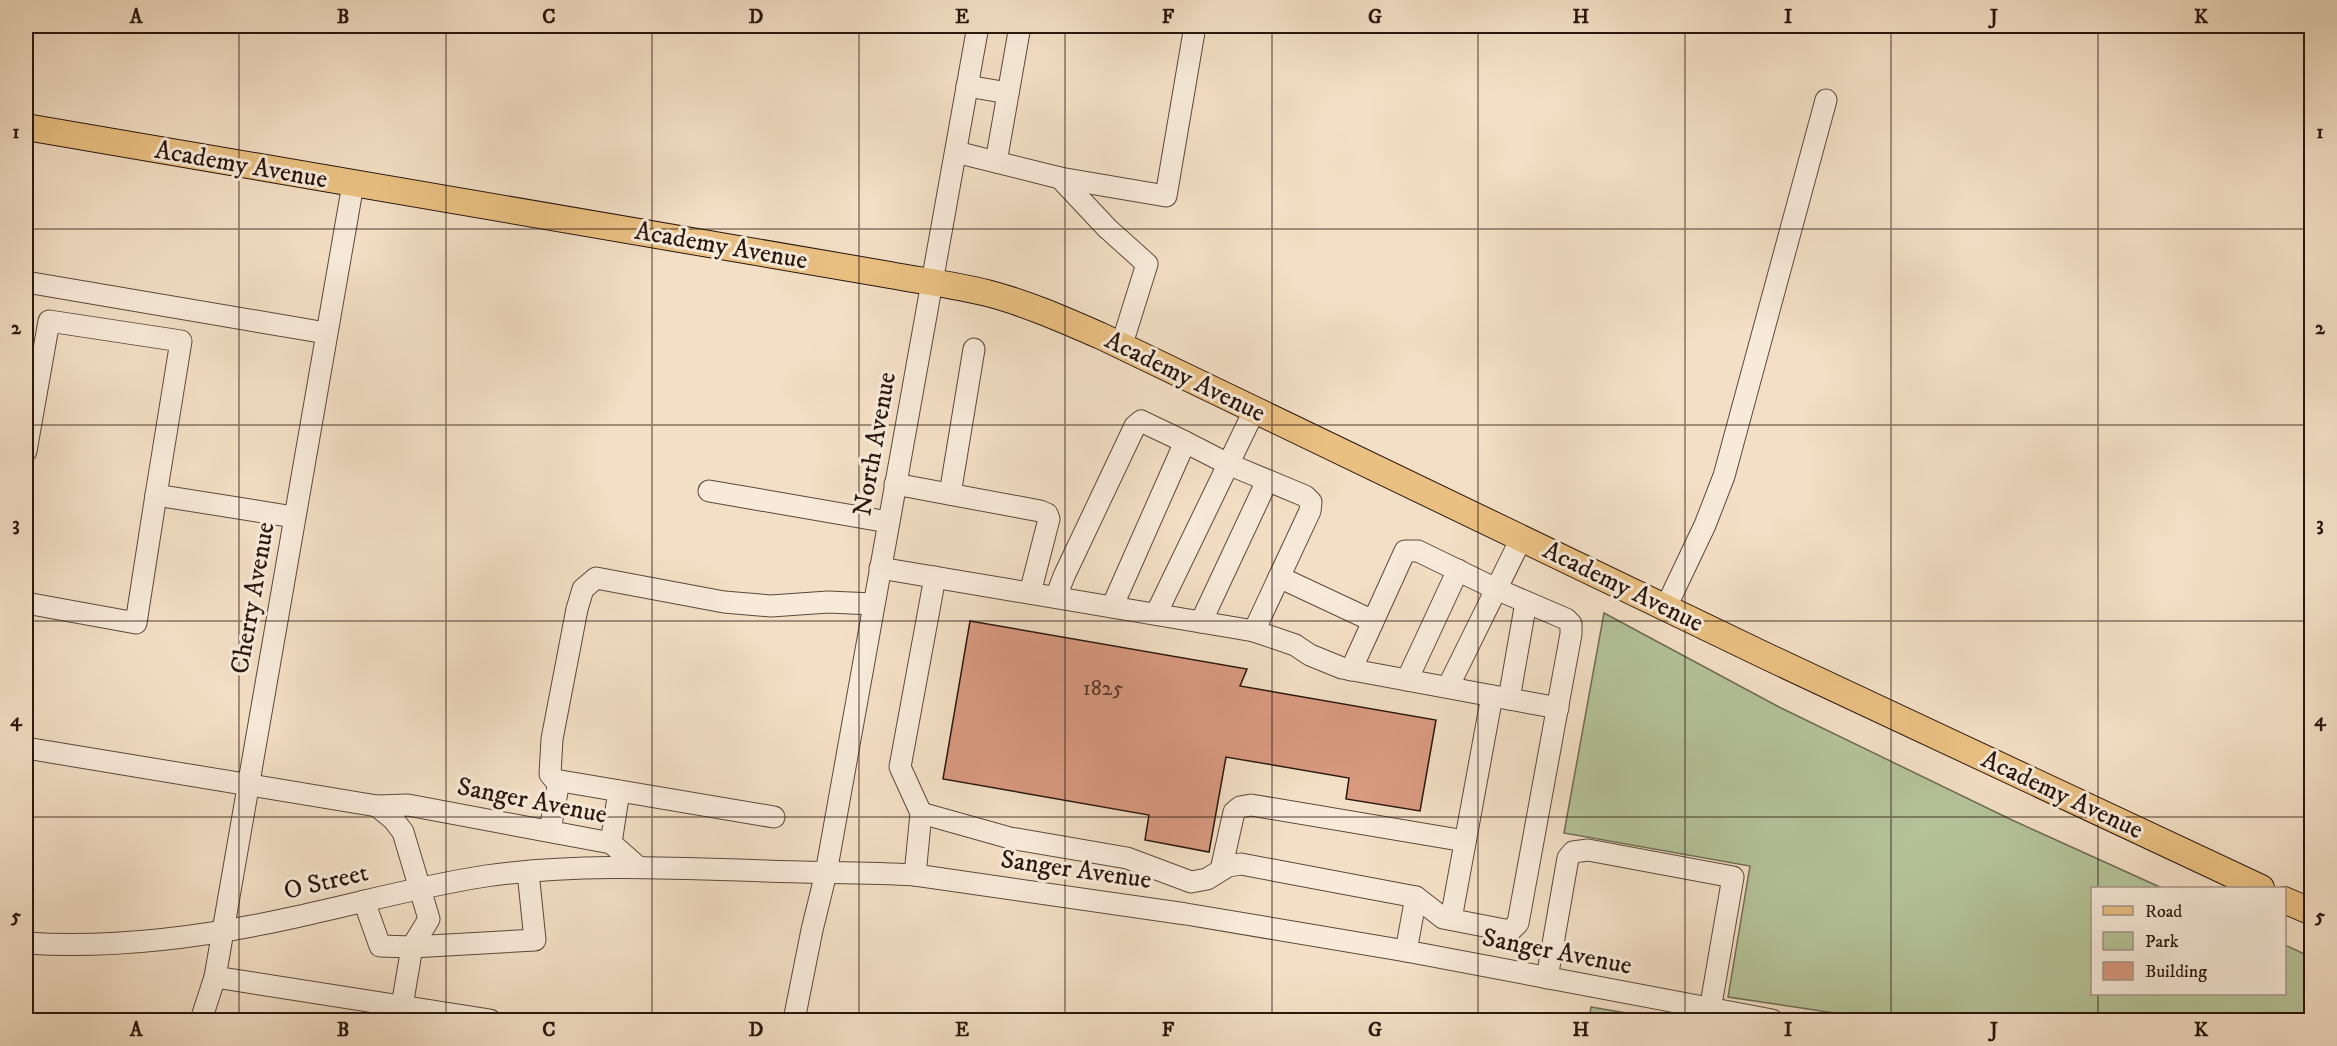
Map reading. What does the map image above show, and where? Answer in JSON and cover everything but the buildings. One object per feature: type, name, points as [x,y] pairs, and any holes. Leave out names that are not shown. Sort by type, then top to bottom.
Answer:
[{"type":"main road","name":"Academy Avenue","points":[[26,127],[932,282],[1009,300],[1059,317],[2259,887]]},
{"type":"main road","points":[[2286,901],[2312,912]]},
{"type":"street","name":"North Avenue","points":[[794,1020],[826,873],[978,26]]},
{"type":"street","points":[[996,162],[1020,26]]},
{"type":"street","points":[[956,152],[1060,178],[1166,196],[1195,26]]},
{"type":"street","points":[[967,86],[1008,93]]},
{"type":"street","points":[[1666,607],[1705,525],[1724,476],[1826,100]]},
{"type":"street","points":[[1060,178],[1107,228],[1147,264],[1121,347]]},
{"type":"street","name":"Cherry Avenue","points":[[201,1020],[215,977],[352,184]]},
{"type":"street","points":[[26,282],[326,333]]},
{"type":"street","points":[[26,451],[48,321],[181,341],[136,623],[26,603]]},
{"type":"street","points":[[950,494],[974,349]]},
{"type":"street","points":[[1156,614],[1254,411]]},
{"type":"street","points":[[1056,597],[1135,426],[1141,421],[1228,464],[1305,496],[1311,502],[1310,511],[1254,630]]},
{"type":"street","points":[[1112,607],[1185,442]]},
{"type":"street","points":[[1201,622],[1267,480]]},
{"type":"street","points":[[895,484],[1047,514],[1049,519],[1030,593]]},
{"type":"street","points":[[709,491],[888,522]]},
{"type":"street","points":[[156,495],[294,517]]},
{"type":"street","points":[[1448,687],[1522,537]]},
{"type":"street","points":[[921,813],[1010,838],[1127,858],[1191,882],[1208,879],[1228,866],[1241,864],[1416,897],[1443,918],[1510,931],[1518,923],[1558,708],[1571,624],[1566,619],[1418,551],[1405,551],[1351,670]]},
{"type":"street","points":[[880,568],[1254,630],[1351,670],[1558,708]]},
{"type":"street","points":[[1407,680],[1458,570]]},
{"type":"street","points":[[1279,576],[1373,621]]},
{"type":"street","points":[[915,874],[921,813],[900,767],[935,577]]},
{"type":"street","points":[[774,817],[555,780],[550,774],[552,739],[577,609],[583,589],[596,578],[724,602],[771,606],[828,602],[873,604]]},
{"type":"street","points":[[1451,919],[1466,841],[1526,602]]},
{"type":"street","name":"Sanger Avenue","points":[[26,748],[376,806],[408,805],[550,830],[611,843],[637,866],[915,874],[1186,914],[1406,951],[1772,1020]]},
{"type":"street","points":[[550,830],[559,781]]},
{"type":"street","points":[[611,843],[619,791]]},
{"type":"street","points":[[1221,870],[1234,812],[1240,807],[1251,805],[1466,841]]},
{"type":"street","points":[[376,806],[393,819],[403,832],[422,887],[429,919],[412,948],[402,1006]]},
{"type":"street","points":[[1547,978],[1568,858],[1573,852],[1588,850],[1732,877],[1710,1010]]},
{"type":"street","name":"O Street","points":[[26,943],[135,942],[223,931],[289,919],[422,887],[487,876],[637,866]]},
{"type":"street","points":[[364,901],[380,946],[412,948],[535,940],[528,872]]},
{"type":"street","points":[[1186,914],[1191,882]]},
{"type":"street","points":[[1406,951],[1416,897]]},
{"type":"street","points":[[215,977],[490,1020]]},
{"type":"green space","points":[[1604,613],[1779,707],[2012,820],[2160,887],[2091,887],[2091,995],[2286,995],[2286,945],[2311,957],[2311,1020],[1881,1020],[1728,997],[1750,866],[1564,833]]},
{"type":"green space","points":[[1591,1007],[1668,1020],[1589,1020]]}]
